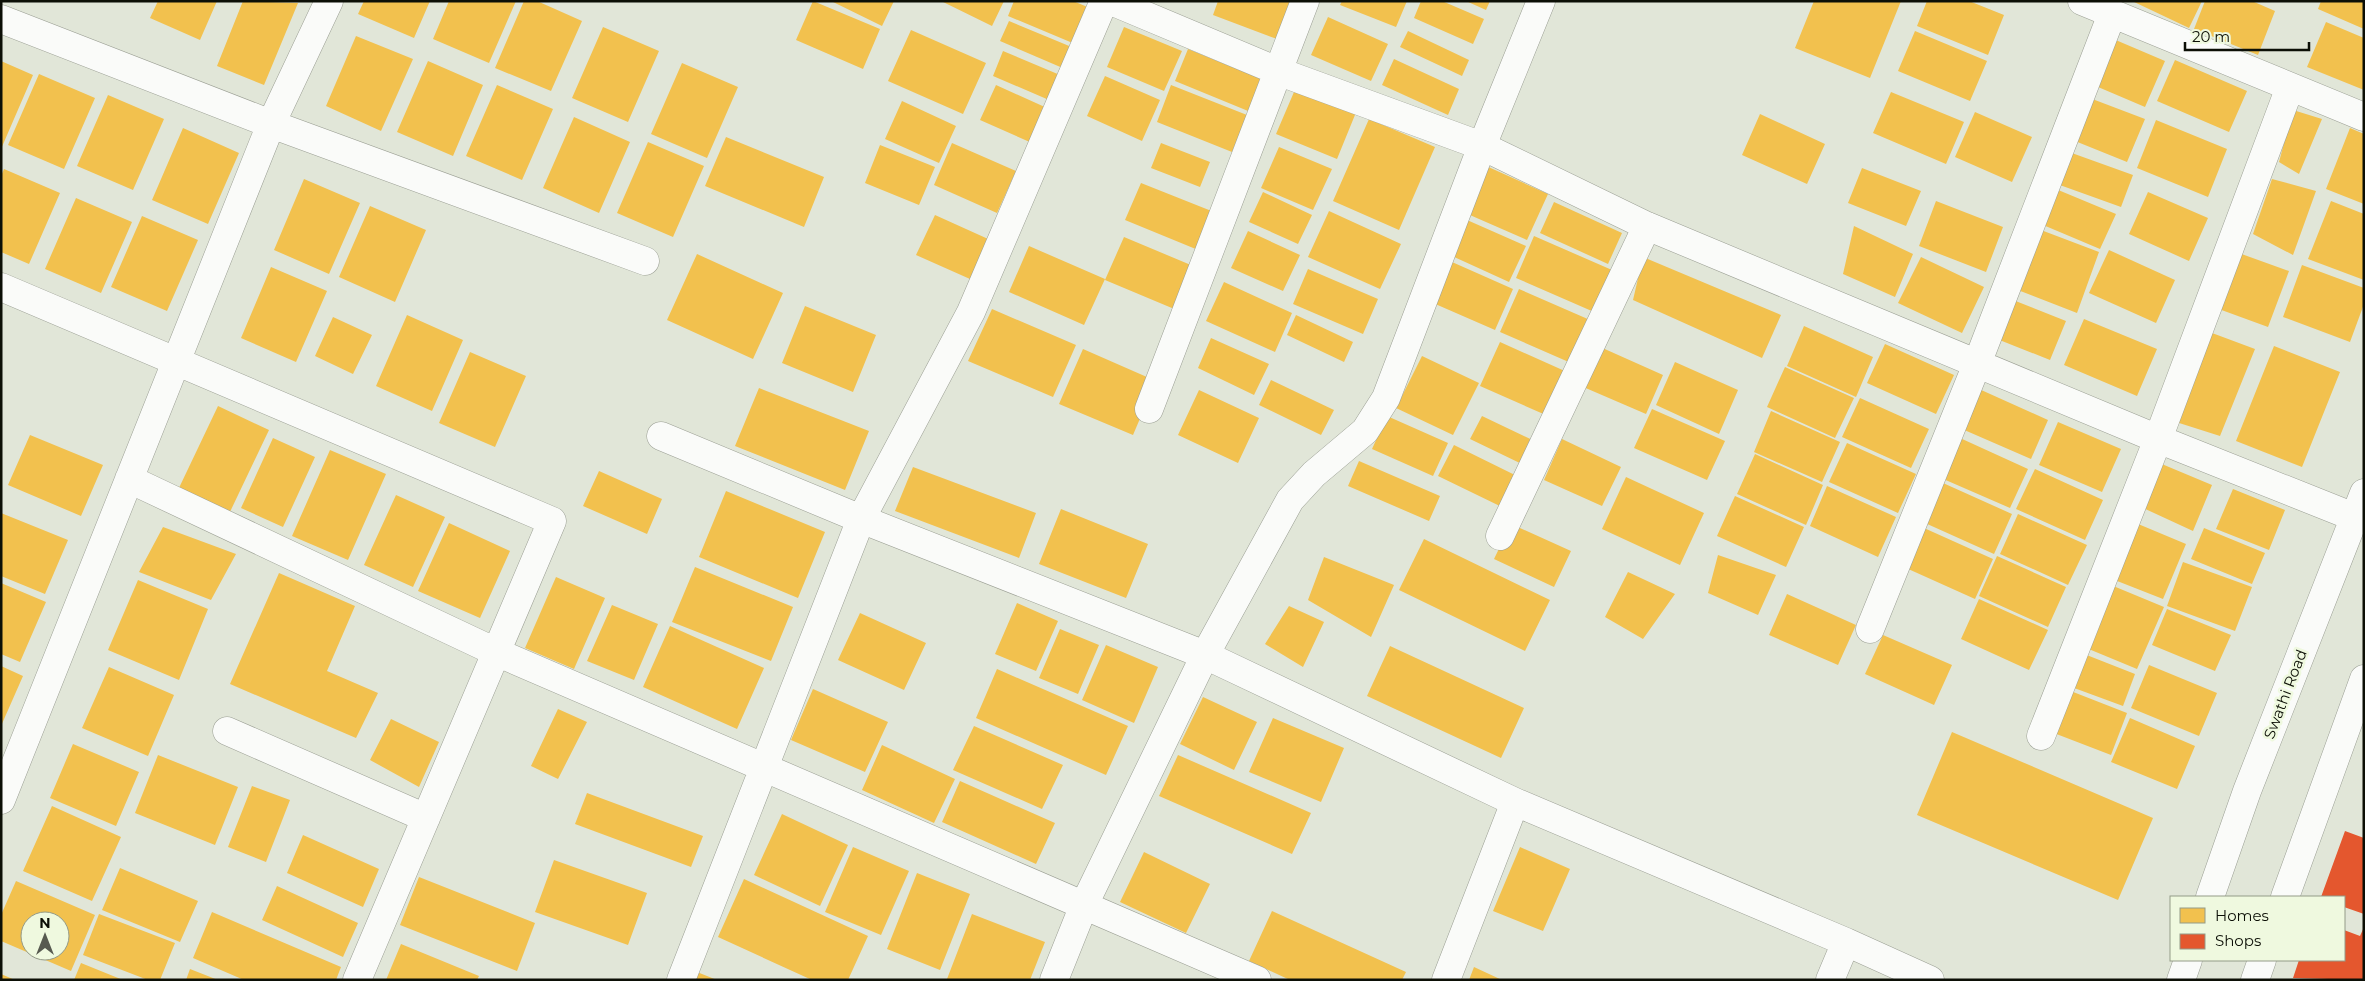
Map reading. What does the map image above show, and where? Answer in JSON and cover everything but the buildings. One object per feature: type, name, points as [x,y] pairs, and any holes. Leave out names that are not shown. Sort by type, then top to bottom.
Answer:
[{"type":"street","points":[[1,800],[271,124],[329,1]]},
{"type":"street","points":[[681,980],[860,519],[971,312],[1104,1]]},
{"type":"street","points":[[1111,1],[1280,72],[1482,146],[1647,226],[2158,439],[2359,505]]},
{"type":"street","points":[[1149,409],[1280,72],[1305,1]]},
{"type":"street","points":[[1054,980],[1084,905],[1205,655],[1290,500],[1314,474],[1365,431],[1386,398],[1482,146],[1541,1]]},
{"type":"street","points":[[2082,1],[2364,117]]},
{"type":"street","points":[[1870,629],[1977,364],[2112,14]]},
{"type":"street","points":[[1,19],[271,124],[645,261]]},
{"type":"street","points":[[2040,736],[2158,439],[2290,87]]},
{"type":"street","points":[[1500,536],[1647,226]]},
{"type":"street","points":[[1,287],[552,521],[357,980]]},
{"type":"street","points":[[661,436],[860,519],[1205,655],[1515,802],[1846,942],[1930,980]]},
{"type":"street","points":[[129,479],[496,652],[1257,980]]},
{"type":"street","name":"Swathi Road","points":[[2210,896],[2246,792],[2359,505]]},
{"type":"street","points":[[2285,896],[2364,679]]},
{"type":"street","points":[[228,731],[426,818]]},
{"type":"street","points":[[1446,980],[1515,802]]},
{"type":"street","points":[[1830,980],[1846,942]]},
{"type":"street","points":[[2181,980],[2188,961]]},
{"type":"street","points":[[2255,980],[2262,961]]}]
